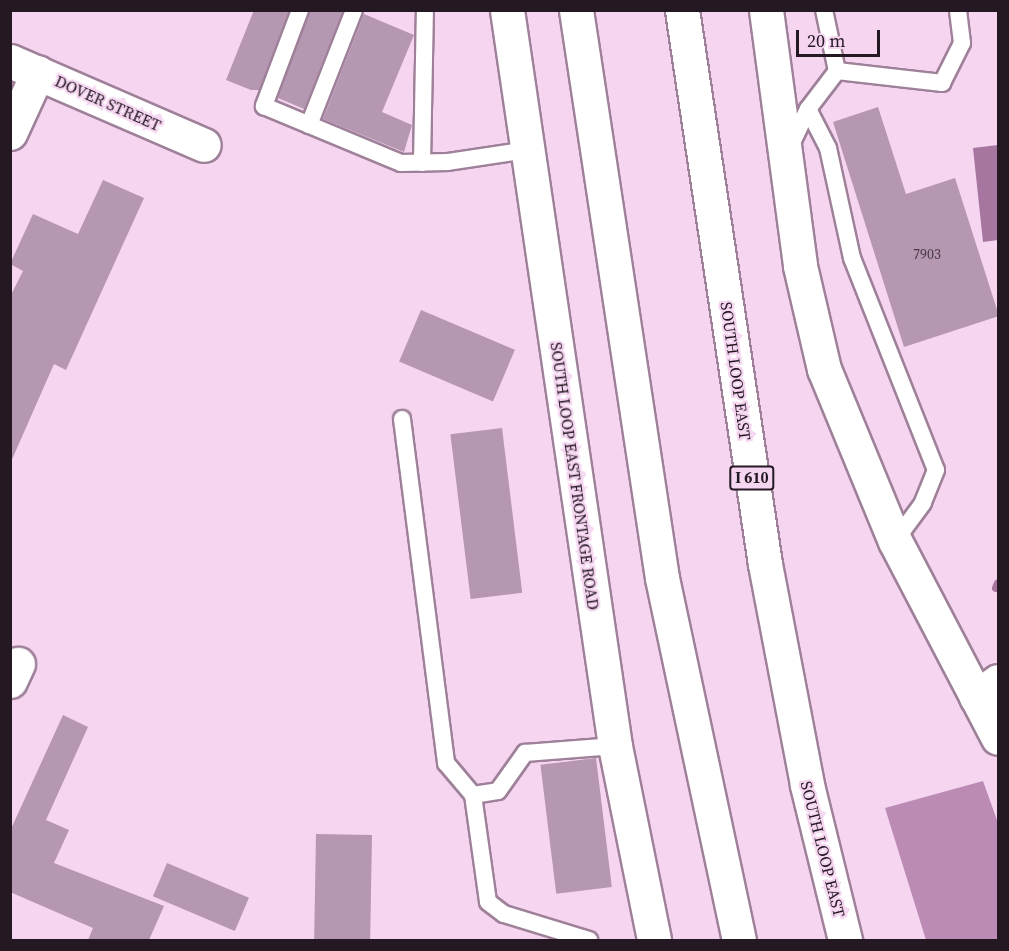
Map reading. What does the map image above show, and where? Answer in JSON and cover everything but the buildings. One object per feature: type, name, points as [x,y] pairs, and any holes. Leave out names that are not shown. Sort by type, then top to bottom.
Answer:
[{"type":"main road","name":"SOUTH LOOP EAST FRONTAGE ROAD","points":[[507,10],[615,746],[654,940]]},
{"type":"main road","points":[[576,10],[662,578],[738,940]]},
{"type":"main road","name":"SOUTH LOOP EAST","points":[[682,10],[766,576],[807,785],[845,940]]},
{"type":"main road","points":[[766,10],[800,266],[824,369],[895,541],[987,689],[999,738]]},
{"type":"main road","points":[[10,133],[24,66]]},
{"type":"main road","name":"DOVER STREET","points":[[24,66],[204,146]]},
{"type":"lane","points":[[300,10],[264,106],[401,163],[422,163],[527,150]]},
{"type":"lane","points":[[309,125],[354,10]]},
{"type":"lane","points":[[422,163],[425,10]]},
{"type":"lane","points":[[784,158],[808,109],[837,71],[824,10]]},
{"type":"lane","points":[[837,71],[942,83],[962,43],[958,10]]},
{"type":"lane","points":[[808,109],[828,148],[852,258],[936,470],[923,503],[895,541]]},
{"type":"lane","points":[[402,419],[446,763],[473,795],[488,902],[504,914],[589,940]]},
{"type":"lane","points":[[473,795],[498,791],[525,753],[615,746]]},
{"type":"shaded area","points":[[998,145],[998,240],[983,242],[973,148]]},
{"type":"shaded area","points":[[983,781],[998,823],[998,940],[926,940],[885,808]]},
{"type":"waterway","points":[[996,588],[998,583]]}]
